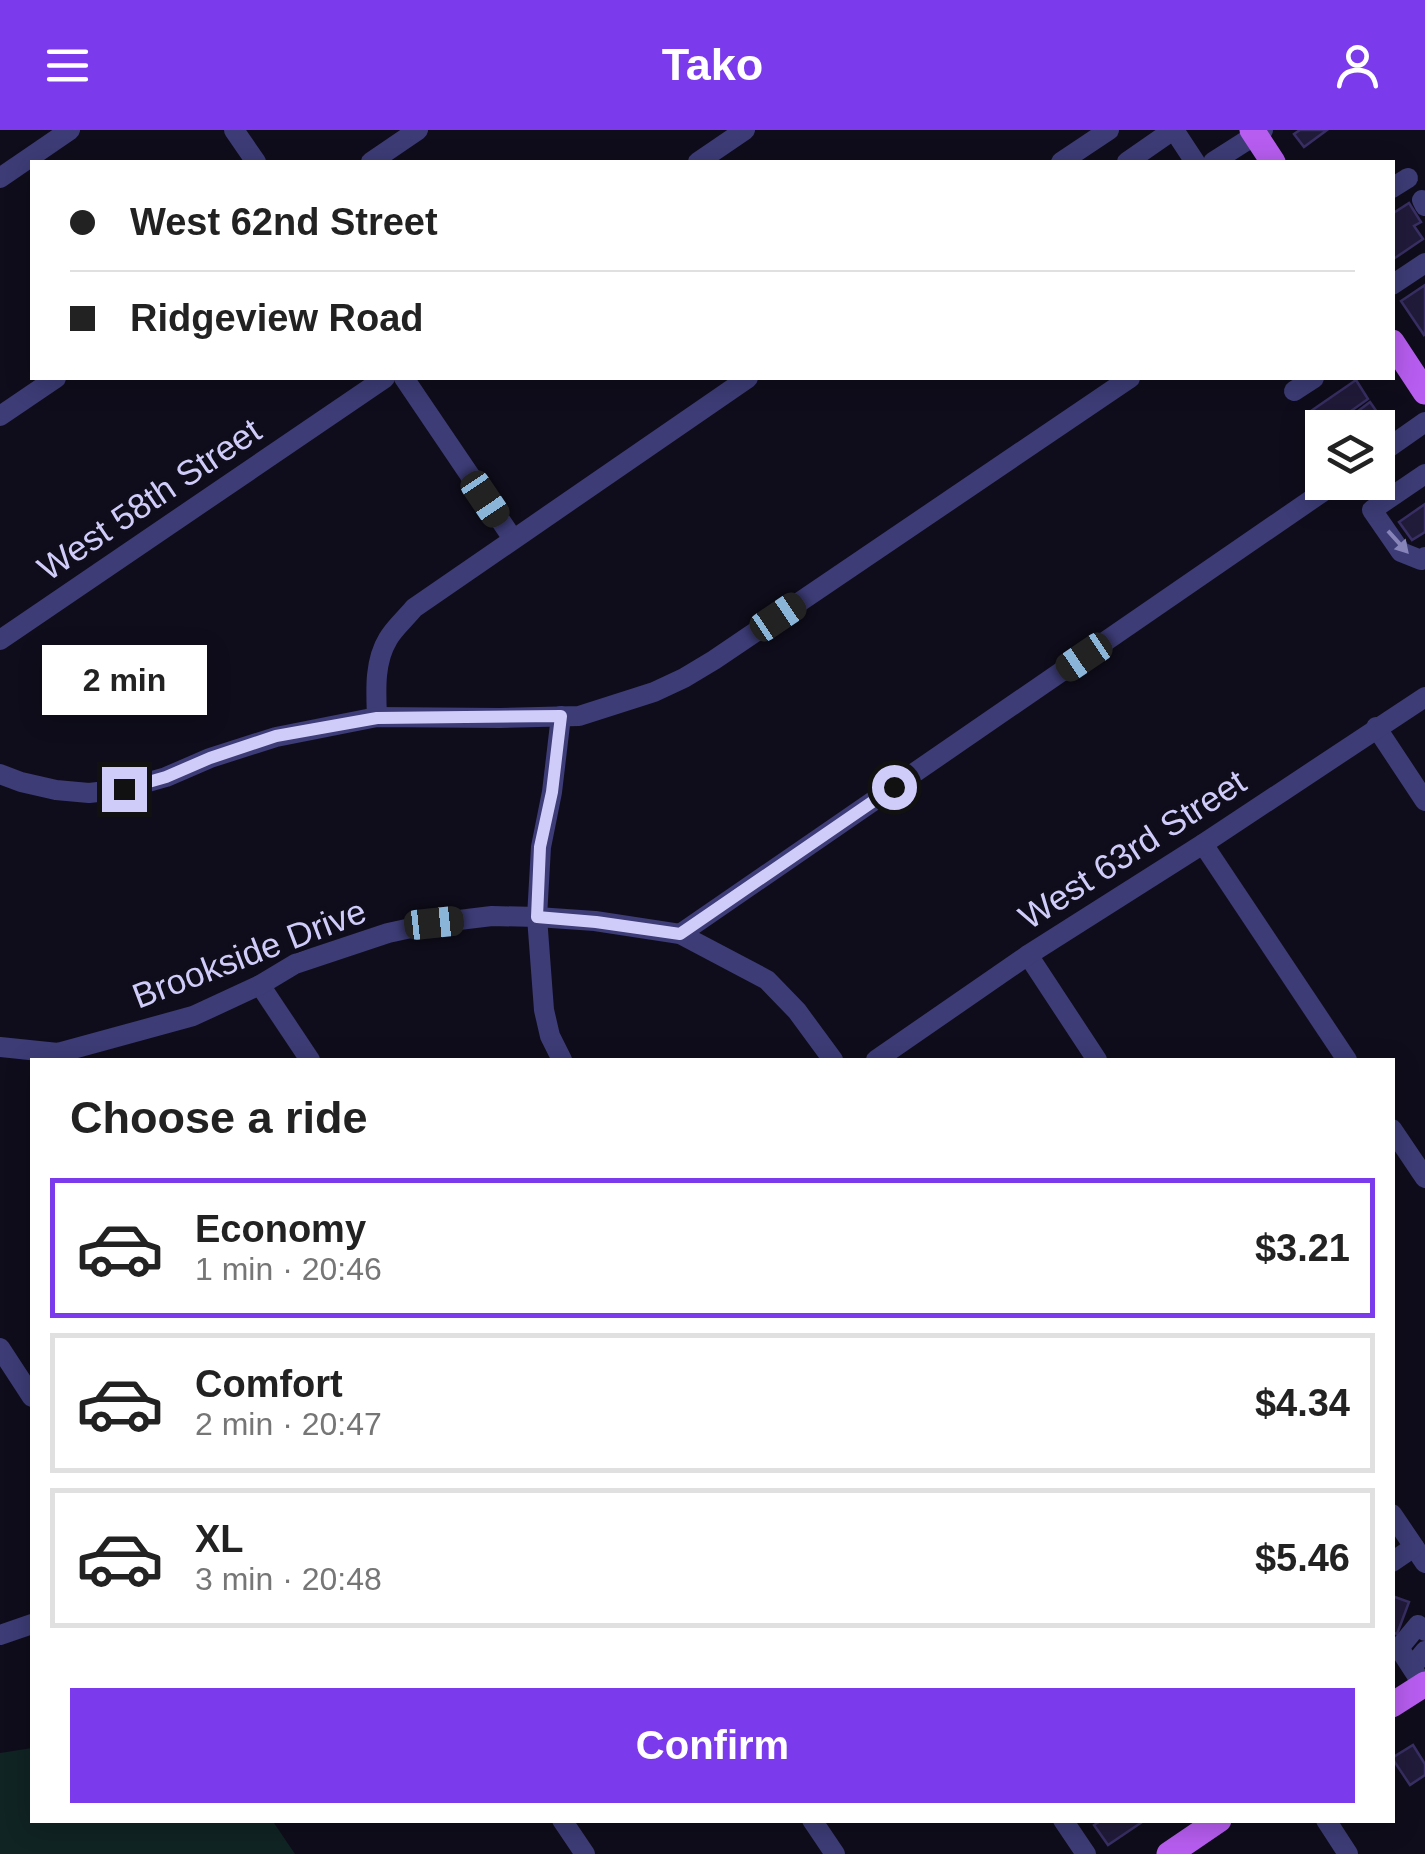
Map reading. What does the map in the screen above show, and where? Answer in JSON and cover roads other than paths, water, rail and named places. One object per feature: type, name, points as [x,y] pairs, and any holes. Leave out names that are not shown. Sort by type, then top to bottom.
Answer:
[{"type":"main road","points":[[1256,132],[1273,160]]},
{"type":"main road","points":[[1395,345],[1418,364],[1425,392]]},
{"type":"main road","points":[[1395,1702],[1421,1672]]},
{"type":"main road","points":[[1169,1854],[1216,1823]]},
{"type":"street","points":[[0,178],[70,130]]},
{"type":"street","points":[[234,130],[255,160]]},
{"type":"street","points":[[374,160],[418,130]]},
{"type":"street","points":[[701,160],[745,130]]},
{"type":"street","points":[[1064,160],[1109,130]]},
{"type":"street","points":[[1130,160],[1173,130],[1194,160]]},
{"type":"street","points":[[1216,160],[1256,132]]},
{"type":"street","points":[[1395,284],[1425,263]]},
{"type":"street","points":[[0,416],[53,380]]},
{"type":"street","name":"West 58th Street","points":[[0,640],[382,380]]},
{"type":"street","points":[[405,380],[512,539]]},
{"type":"street","points":[[377,718],[380,660],[388,638],[414,608],[745,380]]},
{"type":"street","points":[[0,774],[56,790],[89,793],[124,789],[276,736],[377,718],[580,716],[654,692],[699,669],[1127,380]]},
{"type":"street","points":[[1294,391],[1311,380]]},
{"type":"street","points":[[1395,442],[1425,422]]},
{"type":"street","points":[[1425,474],[1372,510],[1401,552],[1421,560],[1425,557]]},
{"type":"street","points":[[680,934],[1311,500]]},
{"type":"street","name":"West 63rd Street","points":[[879,1058],[1028,955],[1425,697]]},
{"type":"street","points":[[561,716],[540,847],[537,917],[544,1010],[550,1036],[561,1058]]},
{"type":"street","points":[[1376,727],[1425,801]]},
{"type":"street","points":[[1203,844],[1346,1058]]},
{"type":"street","name":"Brookside Drive","points":[[0,1047],[61,1056],[193,1016],[295,964],[388,933],[473,918],[537,917],[680,934],[767,980],[797,1011],[831,1058]]},
{"type":"street","points":[[1028,955],[1095,1058]]},
{"type":"street","points":[[260,985],[309,1058]]},
{"type":"street","points":[[1395,1133],[1425,1178]]},
{"type":"street","points":[[0,1348],[30,1394]]},
{"type":"street","points":[[1395,1518],[1420,1555],[1395,1561]]},
{"type":"street","points":[[0,1635],[30,1625]]},
{"type":"street","points":[[1421,1672],[1398,1648],[1423,1625]]},
{"type":"street","points":[[564,1823],[585,1854]]},
{"type":"street","points":[[814,1823],[835,1854]]},
{"type":"street","points":[[1066,1823],[1086,1854]]},
{"type":"street","points":[[1328,1823],[1348,1854]]}]
